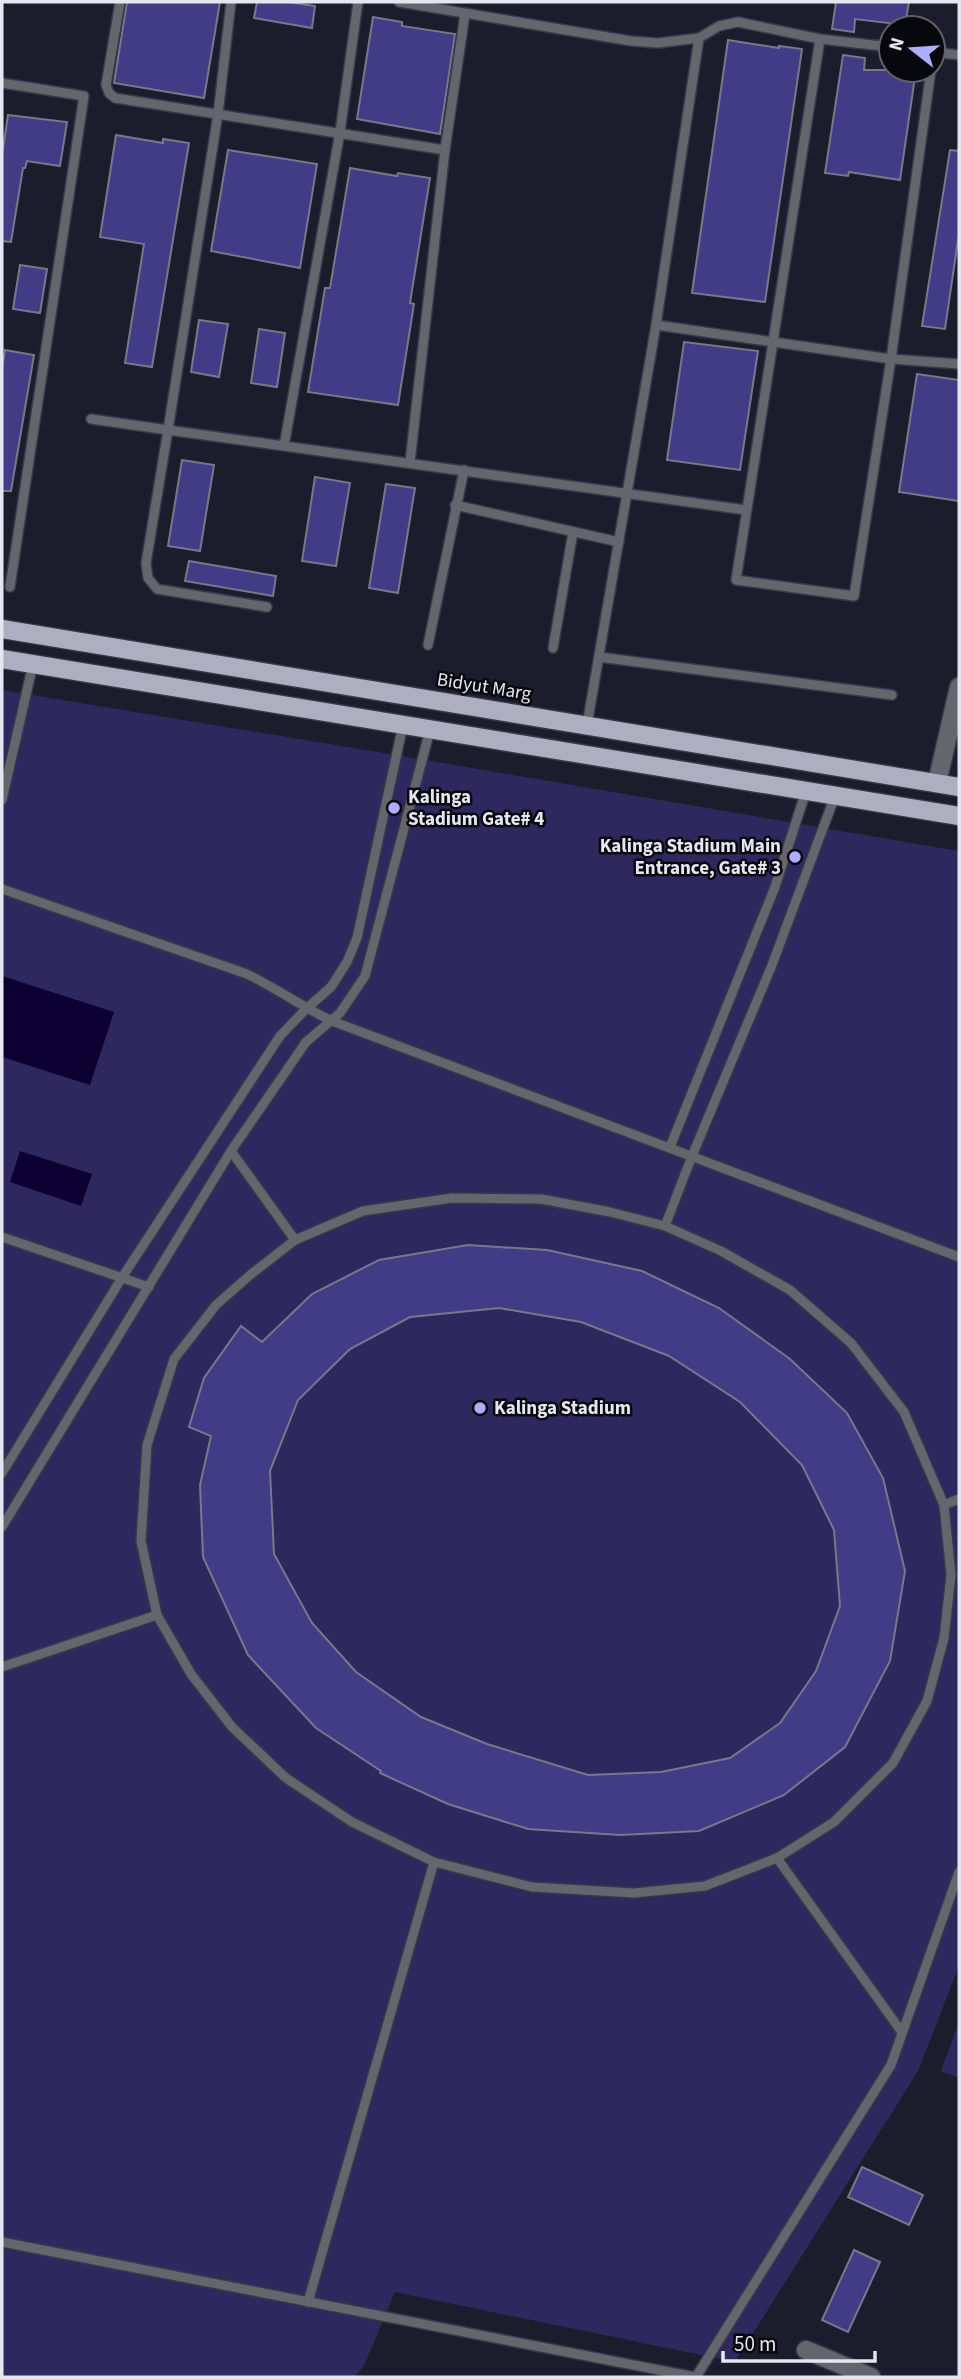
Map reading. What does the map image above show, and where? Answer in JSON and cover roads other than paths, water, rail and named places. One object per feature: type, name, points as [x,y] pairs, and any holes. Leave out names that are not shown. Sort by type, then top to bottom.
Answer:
[{"type":"main road","name":"Bidyut Marg","points":[[2,629],[959,787]]},
{"type":"main road","points":[[2,659],[959,816]]},
{"type":"street","points":[[937,783],[953,742],[959,687]]},
{"type":"street","points":[[806,2350],[870,2377]]},
{"type":"lane","points":[[120,2],[106,85],[108,93],[115,98],[444,150]]},
{"type":"lane","points":[[231,2],[218,114],[146,563],[148,578],[157,589],[267,607]]},
{"type":"lane","points":[[284,446],[340,132],[358,2]]},
{"type":"lane","points":[[399,2],[631,41],[657,43],[699,38],[719,26],[738,22],[820,38],[877,45]]},
{"type":"lane","points":[[410,462],[444,150],[465,14]]},
{"type":"lane","points":[[587,725],[656,326],[699,38]]},
{"type":"lane","points":[[820,38],[736,580],[854,596],[891,359],[929,84]]},
{"type":"lane","points":[[2,83],[85,96],[9,587]]},
{"type":"lane","points":[[656,326],[891,359],[959,364]]},
{"type":"lane","points":[[91,419],[746,510]]},
{"type":"lane","points":[[428,645],[464,470]]},
{"type":"lane","points":[[455,505],[619,542]]},
{"type":"lane","points":[[553,648],[573,532]]},
{"type":"lane","points":[[599,657],[891,695]]},
{"type":"lane","points":[[2,800],[33,664]]},
{"type":"lane","points":[[2,1473],[123,1276],[280,1036],[331,987],[347,962],[357,938],[403,725]]},
{"type":"lane","points":[[2,1527],[231,1151],[306,1042],[332,1021],[353,997],[365,976],[430,730]]},
{"type":"lane","points":[[670,1147],[775,887],[806,791]]},
{"type":"lane","points":[[665,1226],[772,965],[835,796]]},
{"type":"lane","points":[[2,889],[247,974],[332,1021],[959,1257]]},
{"type":"lane","points":[[231,1151],[295,1240]]},
{"type":"lane","points":[[452,1198],[541,1199],[665,1226],[721,1251],[790,1290],[851,1343],[904,1412],[944,1505],[951,1575],[944,1638],[926,1701],[893,1763],[834,1822],[777,1858],[705,1886],[634,1893],[532,1887],[434,1862],[352,1822],[286,1779],[224,1717],[191,1674],[157,1615],[141,1541],[147,1445],[174,1359],[216,1305],[295,1240],[363,1211],[452,1198]]},
{"type":"lane","points":[[2,1237],[149,1287]]},
{"type":"lane","points":[[944,1505],[959,1499]]},
{"type":"lane","points":[[2,1667],[157,1615]]},
{"type":"lane","points":[[777,1858],[901,2031]]},
{"type":"lane","points":[[308,2302],[434,1862]]},
{"type":"lane","points":[[2,2242],[696,2377],[891,2065],[959,1872]]},
{"type":"place","name":"Kalinga Stadium Gate# 4","points":[[394,808]]},
{"type":"place","name":"Kalinga Stadium Main Entrance, Gate# 3","points":[[795,857]]},
{"type":"place","name":"Kalinga Stadium","points":[[480,1408]]}]
